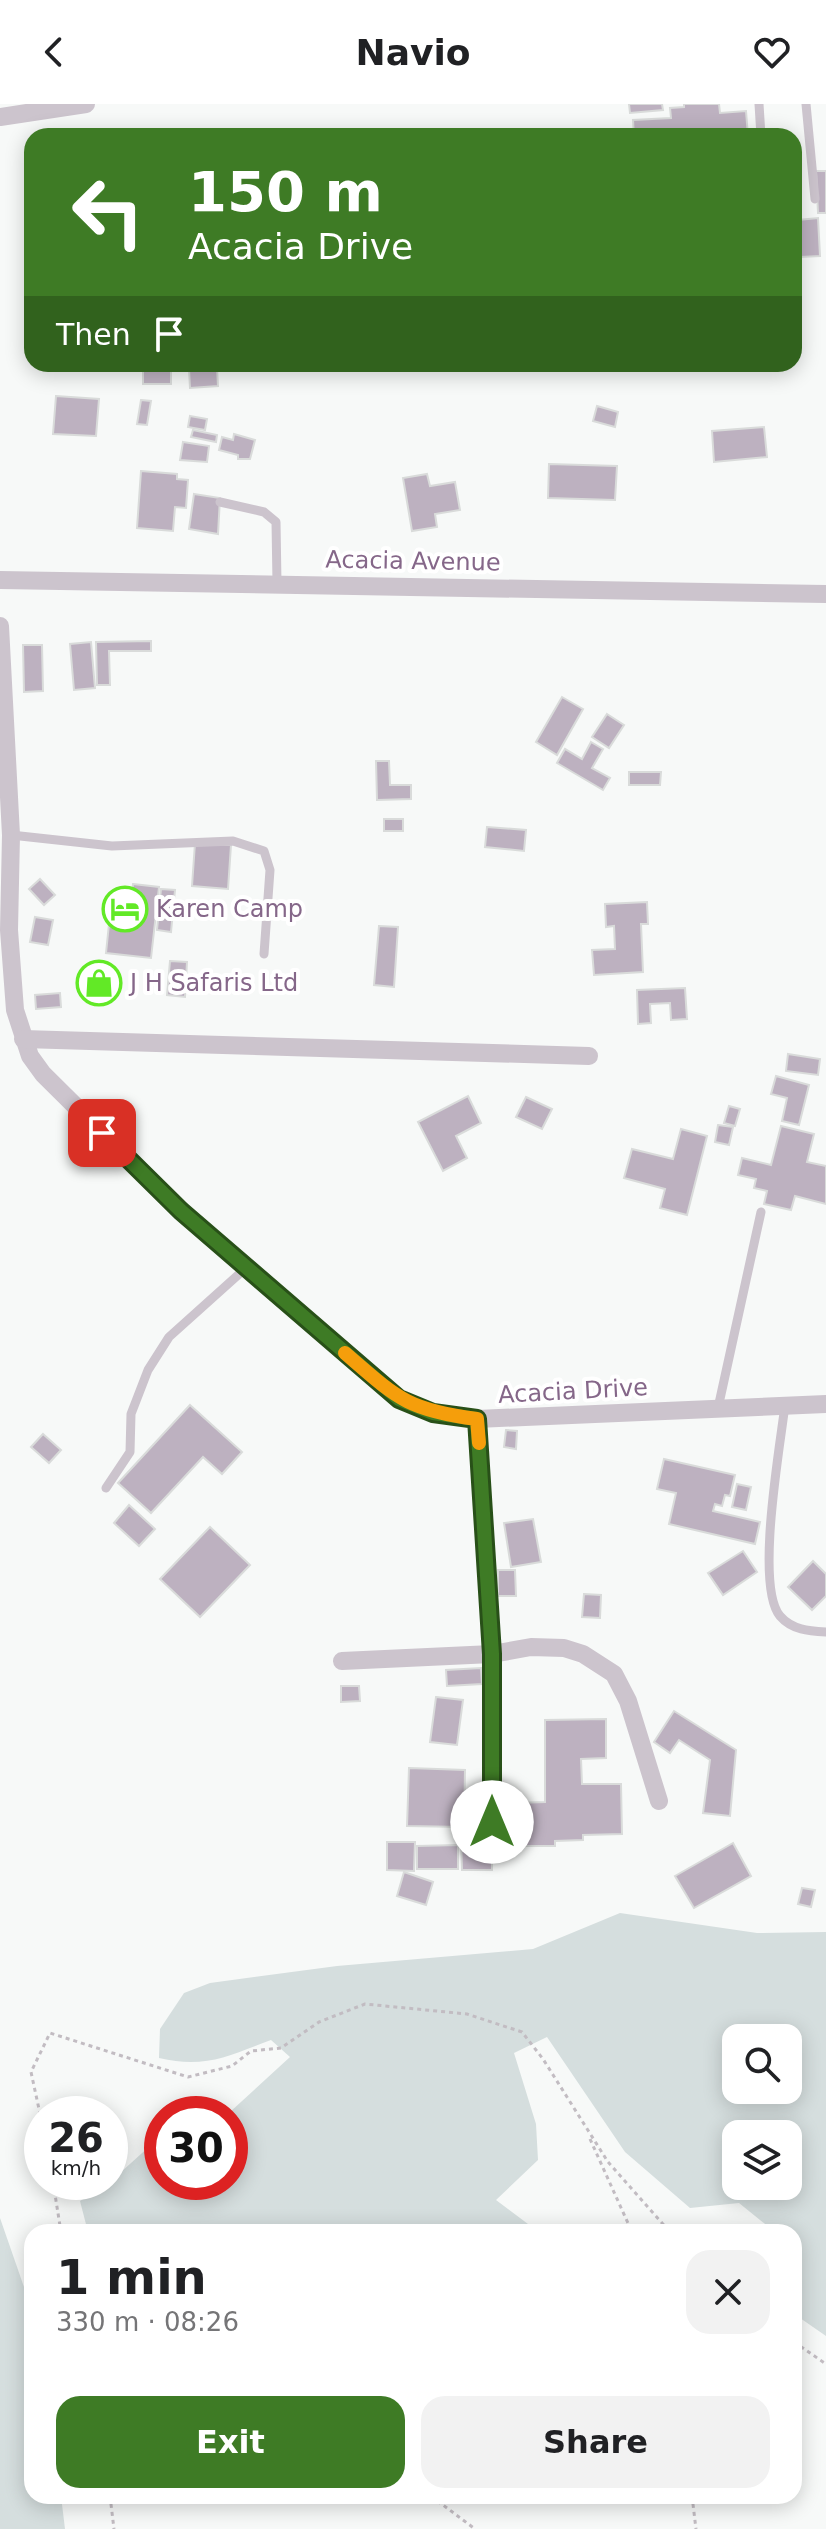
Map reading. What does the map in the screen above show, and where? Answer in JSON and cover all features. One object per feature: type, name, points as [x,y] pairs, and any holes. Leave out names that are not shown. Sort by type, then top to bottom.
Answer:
[{"type":"street","points":[[0,117],[86,104]]},
{"type":"street","name":"Acacia Avenue","points":[[0,580],[826,594]]},
{"type":"street","name":"Acacia Drive","points":[[0,626],[11,835],[9,930],[15,1010],[23,1039],[43,1074],[181,1211],[399,1399],[433,1413],[477,1419],[826,1404]]},
{"type":"street","points":[[23,1039],[589,1056]]},
{"type":"street","points":[[477,1419],[492,1654],[492,1822]]},
{"type":"street","points":[[342,1661],[492,1654],[531,1647],[564,1648],[583,1654],[614,1674],[628,1701],[659,1801]]},
{"type":"lane","points":[[759,104],[760,128]]},
{"type":"lane","points":[[806,104],[815,199]]},
{"type":"lane","points":[[220,502],[264,512],[276,522],[277,583]]},
{"type":"lane","points":[[11,835],[112,846],[233,841],[253,845],[264,851],[270,870],[264,954]]},
{"type":"lane","points":[[718,1408],[761,1212]]},
{"type":"lane","points":[[106,1488],[130,1452],[131,1414],[148,1370],[169,1337],[247,1267]]},
{"type":"lane","points":[[785,1405],[769,1546],[770,1587],[779,1615],[799,1630],[826,1632]]},
{"type":"path","points":[[36,2096],[31,2072],[50,2033],[188,2077],[232,2066],[251,2051],[281,2048],[319,2022],[365,2004],[467,2014],[522,2032],[543,2059],[608,2162],[663,2224]]},
{"type":"path","points":[[585,2128],[628,2224]]},
{"type":"path","points":[[56,2200],[60,2224]]},
{"type":"path","points":[[802,2348],[826,2364]]},
{"type":"path","points":[[111,2504],[114,2529]]},
{"type":"path","points":[[442,2504],[475,2529]]},
{"type":"path","points":[[693,2504],[696,2529]]},
{"type":"shaded area","points":[[620,1913],[757,1933],[826,1932],[826,2336],[802,2319],[802,2224],[765,2224],[739,2203],[690,2208],[625,2152],[547,2037],[514,2053],[536,2124],[538,2160],[496,2200],[528,2224],[86,2224],[80,2201],[128,2200],[128,2166],[144,2151],[144,2200],[248,2200],[247,2096],[290,2057],[271,2040],[216,2059],[190,2062],[159,2058],[160,2029],[184,1993],[210,1983],[337,1966],[533,1949]]},
{"type":"shaded area","points":[[0,2218],[24,2287],[24,2504],[62,2504],[65,2529],[0,2529]]},
{"type":"building","points":[[629,104],[662,104],[663,110],[630,113]]},
{"type":"building","points":[[684,104],[719,104],[720,113],[746,111],[747,128],[634,128],[633,120],[671,118],[670,108],[684,107]]},
{"type":"building","points":[[816,171],[826,171],[826,213],[818,213]]},
{"type":"building","points":[[818,218],[820,256],[802,257],[802,220]]},
{"type":"building","points":[[143,372],[171,372],[171,384],[143,384]]},
{"type":"building","points":[[189,372],[217,372],[218,386],[190,388]]},
{"type":"building","points":[[56,396],[99,399],[96,436],[53,434]]},
{"type":"building","points":[[141,400],[151,401],[147,425],[137,424]]},
{"type":"building","points":[[597,406],[618,412],[615,427],[593,421]]},
{"type":"building","points":[[190,416],[207,419],[205,430],[188,427]]},
{"type":"building","points":[[764,427],[767,457],[714,462],[712,431]]},
{"type":"building","points":[[193,430],[217,435],[216,442],[191,437]]},
{"type":"building","points":[[234,434],[255,440],[250,459],[238,459],[238,455],[219,450],[222,437],[233,440]]},
{"type":"building","points":[[183,442],[209,446],[207,462],[180,460]]},
{"type":"building","points":[[549,464],[617,466],[615,500],[548,498]]},
{"type":"building","points":[[141,471],[177,474],[177,479],[188,480],[186,508],[175,507],[173,531],[137,528]]},
{"type":"building","points":[[427,474],[430,486],[455,482],[460,510],[435,514],[437,527],[412,531],[403,478]]},
{"type":"building","points":[[194,494],[220,498],[218,534],[189,529]]},
{"type":"building","points":[[151,641],[151,651],[109,651],[110,685],[97,685],[96,642]]},
{"type":"building","points":[[91,642],[95,688],[74,690],[70,644]]},
{"type":"building","points":[[23,645],[42,645],[43,691],[24,692]]},
{"type":"building","points":[[562,697],[583,709],[557,755],[536,742]]},
{"type":"building","points":[[607,714],[624,725],[609,748],[592,737]]},
{"type":"building","points":[[591,742],[603,749],[592,768],[610,778],[603,790],[557,763],[565,749],[582,759]]},
{"type":"building","points":[[376,761],[389,761],[390,785],[411,785],[411,799],[377,800]]},
{"type":"building","points":[[629,772],[661,772],[660,785],[629,785]]},
{"type":"building","points":[[384,819],[403,819],[403,831],[384,831]]},
{"type":"building","points":[[487,827],[526,830],[524,851],[485,847]]},
{"type":"building","points":[[195,843],[231,845],[228,889],[192,886]]},
{"type":"building","points":[[40,879],[55,895],[44,905],[29,889]]},
{"type":"building","points":[[133,884],[159,887],[151,958],[106,953],[109,924],[128,926]]},
{"type":"building","points":[[161,889],[175,890],[171,932],[157,930]]},
{"type":"building","points":[[647,902],[648,924],[641,924],[643,972],[594,975],[592,950],[615,949],[614,926],[606,927],[605,904]]},
{"type":"building","points":[[35,917],[53,920],[48,945],[30,942]]},
{"type":"building","points":[[379,926],[398,927],[394,987],[374,985]]},
{"type":"building","points":[[170,961],[187,962],[185,997],[167,995]]},
{"type":"building","points":[[685,988],[687,1019],[671,1020],[670,1003],[650,1004],[651,1023],[638,1024],[637,990]]},
{"type":"building","points":[[60,993],[61,1007],[36,1009],[35,995]]},
{"type":"building","points":[[788,1054],[820,1059],[818,1075],[786,1071]]},
{"type":"building","points":[[776,1076],[809,1085],[799,1125],[782,1121],[787,1098],[771,1094]]},
{"type":"building","points":[[468,1096],[481,1123],[456,1136],[467,1158],[443,1171],[418,1122]]},
{"type":"building","points":[[526,1097],[552,1109],[542,1129],[516,1117]]},
{"type":"building","points":[[729,1106],[740,1109],[735,1126],[724,1123]]},
{"type":"building","points":[[718,1125],[733,1127],[729,1145],[715,1142]]},
{"type":"building","points":[[781,1126],[814,1134],[807,1162],[826,1166],[826,1204],[795,1196],[791,1210],[764,1204],[767,1191],[754,1188],[756,1179],[738,1175],[742,1158],[771,1165]]},
{"type":"building","points":[[681,1129],[707,1136],[687,1215],[660,1208],[665,1189],[624,1178],[632,1149],[673,1159]]},
{"type":"building","points":[[190,1405],[242,1452],[222,1474],[203,1457],[151,1513],[118,1483]]},
{"type":"building","points":[[506,1430],[517,1431],[516,1449],[504,1447]]},
{"type":"building","points":[[43,1434],[61,1450],[49,1463],[31,1447]]},
{"type":"building","points":[[664,1459],[735,1475],[730,1496],[725,1495],[722,1506],[715,1504],[713,1511],[760,1522],[755,1544],[669,1524],[676,1493],[657,1489]]},
{"type":"building","points":[[737,1484],[751,1487],[746,1510],[732,1507]]},
{"type":"building","points":[[129,1505],[155,1529],[139,1546],[114,1523]]},
{"type":"building","points":[[533,1519],[541,1562],[511,1567],[504,1523]]},
{"type":"building","points":[[210,1527],[250,1565],[200,1617],[160,1579]]},
{"type":"building","points":[[743,1551],[757,1572],[723,1595],[708,1573]]},
{"type":"building","points":[[813,1561],[826,1574],[826,1596],[812,1610],[788,1587]]},
{"type":"building","points":[[498,1570],[515,1570],[516,1596],[498,1596]]},
{"type":"building","points":[[584,1594],[601,1595],[600,1618],[582,1617]]},
{"type":"building","points":[[481,1668],[482,1684],[447,1686],[446,1670]]},
{"type":"building","points":[[341,1686],[359,1686],[360,1701],[341,1702]]},
{"type":"building","points":[[436,1697],[463,1700],[457,1745],[430,1742]]},
{"type":"building","points":[[674,1711],[736,1750],[730,1816],[703,1813],[710,1760],[679,1740],[670,1753],[654,1742]]},
{"type":"building","points":[[606,1719],[606,1758],[581,1759],[582,1784],[621,1784],[622,1834],[583,1835],[583,1840],[555,1841],[555,1846],[516,1846],[515,1803],[545,1802],[545,1720]]},
{"type":"building","points":[[409,1768],[465,1770],[464,1827],[407,1826]]},
{"type":"building","points":[[461,1840],[492,1840],[492,1870],[462,1870]]},
{"type":"building","points":[[387,1842],[415,1842],[414,1871],[387,1870]]},
{"type":"building","points":[[733,1843],[751,1876],[694,1908],[675,1876]]},
{"type":"building","points":[[458,1845],[458,1869],[417,1869],[417,1846]]},
{"type":"building","points":[[404,1872],[433,1882],[426,1905],[397,1896]]},
{"type":"building","points":[[802,1888],[815,1890],[811,1907],[798,1904]]},
{"type":"slow traffic","points":[[345,1353],[399,1399],[433,1413],[477,1419],[479,1443]]},
{"type":"place","name":"Karen Camp","points":[[125,909]]},
{"type":"place","name":"J H Safaris Ltd","points":[[99,983]]},
{"type":"route","points":[[102,1133],[181,1211],[399,1399],[433,1413],[477,1419],[492,1654],[492,1822]]}]
